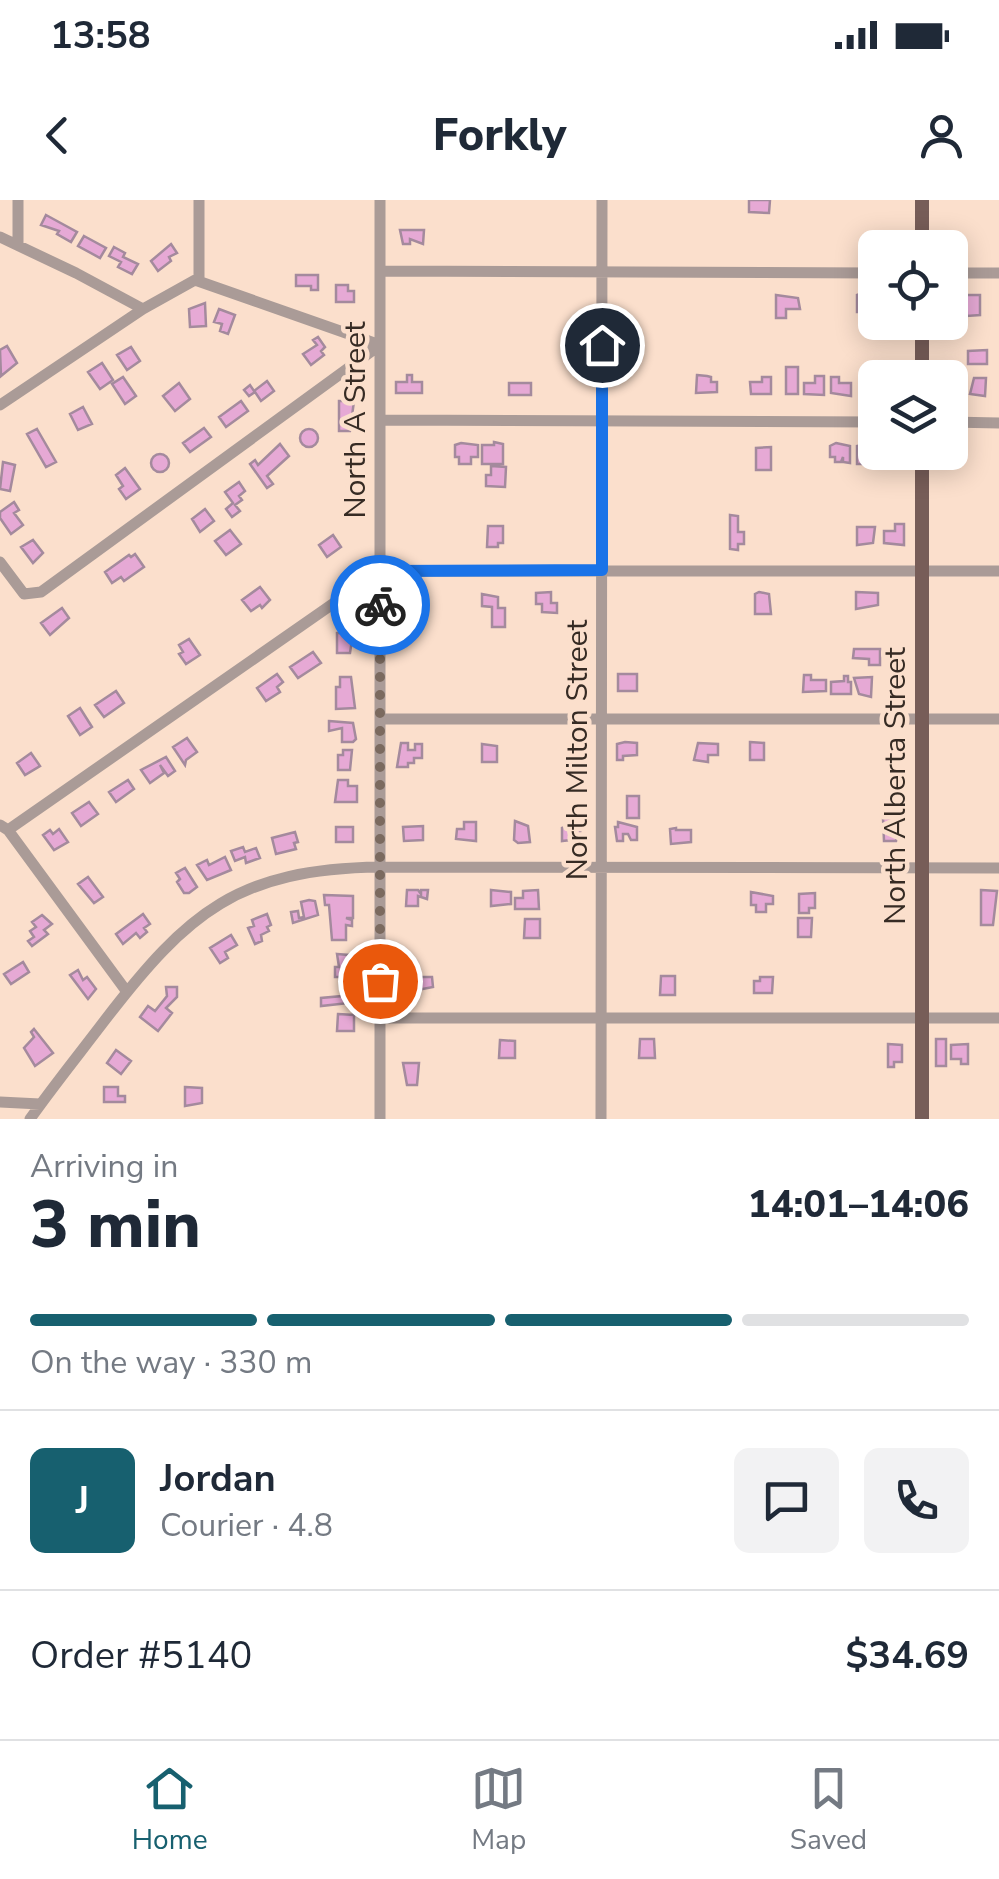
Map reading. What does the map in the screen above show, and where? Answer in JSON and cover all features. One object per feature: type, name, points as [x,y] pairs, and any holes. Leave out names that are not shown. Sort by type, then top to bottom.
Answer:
[{"type":"main road","points":[[922,200],[922,230]]},
{"type":"main road","name":"North Alberta Street","points":[[922,470],[922,1119]]},
{"type":"street","points":[[18,200],[18,244]]},
{"type":"street","points":[[197,280],[199,200]]},
{"type":"street","name":"North A Street","points":[[380,200],[380,1119]]},
{"type":"street","name":"North Milton Street","points":[[601,1119],[602,200]]},
{"type":"street","points":[[0,237],[143,309]]},
{"type":"street","points":[[380,271],[858,273]]},
{"type":"street","points":[[968,273],[999,273]]},
{"type":"street","points":[[0,404],[143,309],[197,280],[380,345]]},
{"type":"street","points":[[0,562],[24,594],[40,592],[380,345]]},
{"type":"street","points":[[380,420],[858,422]]},
{"type":"street","points":[[968,422],[999,422]]},
{"type":"street","points":[[127,992],[4,828],[380,571],[999,571]]},
{"type":"street","points":[[380,720],[999,720]]},
{"type":"street","points":[[32,1119],[127,992],[178,933],[237,894],[304,872],[380,867],[999,868]]},
{"type":"street","points":[[380,1018],[999,1018]]},
{"type":"street","points":[[0,1102],[40,1104]]},
{"type":"building","points":[[749,200],[770,200],[769,213],[749,212]]},
{"type":"building","points":[[46,215],[77,232],[71,242],[57,234],[59,231],[41,225]]},
{"type":"building","points":[[400,230],[424,230],[423,244],[410,239],[410,244],[403,244]]},
{"type":"building","points":[[84,236],[106,248],[100,258],[78,246]]},
{"type":"building","points":[[171,244],[177,253],[158,271],[151,261]]},
{"type":"building","points":[[114,247],[138,264],[132,274],[118,267],[121,262],[109,256]]},
{"type":"building","points":[[296,275],[318,275],[318,290],[296,286]]},
{"type":"building","points":[[336,285],[348,285],[348,291],[354,291],[354,302],[336,302]]},
{"type":"building","points":[[776,295],[798,298],[800,309],[786,309],[786,318],[776,318]]},
{"type":"building","points":[[968,295],[980,295],[980,315],[968,316]]},
{"type":"building","points":[[205,303],[206,326],[190,327],[189,309]]},
{"type":"building","points":[[219,309],[235,315],[228,334],[220,331],[222,324],[214,322]]},
{"type":"building","points":[[318,337],[325,347],[321,351],[324,355],[311,365],[303,354],[317,345],[313,340]]},
{"type":"building","points":[[7,346],[17,363],[1,376],[0,350]]},
{"type":"building","points":[[131,347],[140,361],[127,370],[117,355]]},
{"type":"building","points":[[987,350],[987,364],[968,364],[968,351]]},
{"type":"building","points":[[102,363],[113,380],[100,389],[88,372]]},
{"type":"building","points":[[786,367],[798,367],[798,394],[786,394]]},
{"type":"building","points":[[407,375],[412,375],[412,382],[422,382],[422,393],[396,393],[396,382],[407,382]]},
{"type":"building","points":[[697,375],[717,382],[717,392],[696,393]]},
{"type":"building","points":[[815,376],[824,376],[824,395],[804,394],[804,383],[815,383]]},
{"type":"building","points":[[123,377],[136,396],[125,404],[112,384]]},
{"type":"building","points":[[762,377],[771,377],[771,394],[751,394],[750,382],[762,382]]},
{"type":"building","points":[[831,377],[839,377],[839,383],[851,383],[851,396],[831,393]]},
{"type":"building","points":[[974,378],[986,378],[985,396],[970,394]]},
{"type":"building","points":[[267,381],[274,391],[261,401],[255,392],[249,396],[244,390],[250,385],[254,391]]},
{"type":"building","points":[[179,383],[190,399],[175,411],[163,396]]},
{"type":"building","points":[[509,383],[531,383],[531,395],[509,395]]},
{"type":"building","points":[[241,401],[248,411],[226,427],[219,417]]},
{"type":"building","points":[[339,401],[354,401],[350,431],[339,431]]},
{"type":"building","points":[[83,407],[92,424],[78,430],[70,414]]},
{"type":"building","points":[[204,428],[211,437],[190,452],[183,443]]},
{"type":"building","points":[[37,429],[56,462],[46,467],[27,434]]},
{"type":"building","points":[[309,429],[318,438],[309,447],[300,438]]},
{"type":"building","points":[[280,444],[289,456],[267,476],[273,484],[267,488],[250,464],[255,460],[258,465]]},
{"type":"building","points":[[503,444],[503,464],[482,464],[482,445]]},
{"type":"building","points":[[455,445],[478,445],[478,457],[471,457],[471,464],[459,464],[459,457],[455,457]]},
{"type":"building","points":[[830,446],[850,446],[850,463],[843,462],[843,457],[841,462],[835,462],[835,457],[830,457]]},
{"type":"building","points":[[771,447],[771,470],[756,470],[756,448]]},
{"type":"building","points":[[160,454],[169,463],[160,472],[151,463]]},
{"type":"building","points":[[3,462],[15,465],[10,491],[0,489]]},
{"type":"building","points":[[491,466],[506,467],[505,487],[486,486]]},
{"type":"building","points":[[125,468],[140,489],[126,499],[116,475]]},
{"type":"building","points":[[239,482],[245,491],[235,505],[240,511],[232,517],[226,509],[233,503],[225,492]]},
{"type":"building","points":[[14,502],[19,510],[14,513],[23,525],[11,534],[0,512]]},
{"type":"building","points":[[205,509],[214,521],[200,532],[192,519]]},
{"type":"building","points":[[730,515],[738,516],[738,532],[744,532],[744,544],[738,544],[738,550],[730,549]]},
{"type":"building","points":[[895,524],[904,524],[904,545],[884,543],[884,531],[895,531]]},
{"type":"building","points":[[488,526],[503,526],[503,543],[498,543],[498,547],[487,547]]},
{"type":"building","points":[[857,527],[875,527],[873,543],[857,545]]},
{"type":"building","points":[[230,530],[241,544],[226,555],[215,541]]},
{"type":"building","points":[[333,535],[341,547],[327,557],[319,545]]},
{"type":"building","points":[[33,540],[43,553],[33,563],[21,547]]},
{"type":"building","points":[[135,554],[144,567],[124,581],[121,577],[112,583],[105,572]]},
{"type":"building","points":[[260,587],[270,600],[251,611],[242,600]]},
{"type":"building","points":[[551,592],[551,603],[557,603],[557,613],[542,612],[542,604],[536,604],[536,593]]},
{"type":"building","points":[[856,592],[878,593],[878,605],[856,609]]},
{"type":"building","points":[[403,594],[416,600],[416,594],[423,594],[423,620],[416,620],[416,631],[408,631],[408,608],[400,608]]},
{"type":"building","points":[[482,594],[498,597],[498,608],[505,608],[505,627],[492,627],[492,607],[482,606]]},
{"type":"building","points":[[755,594],[769,594],[771,614],[755,614]]},
{"type":"building","points":[[62,608],[69,618],[50,635],[41,623]]},
{"type":"building","points":[[337,633],[353,633],[350,653],[337,653]]},
{"type":"building","points":[[189,639],[200,655],[186,664],[179,654],[183,652],[179,645]]},
{"type":"building","points":[[854,649],[880,649],[880,665],[869,665],[869,659],[853,658]]},
{"type":"building","points":[[313,652],[321,663],[298,678],[290,667]]},
{"type":"building","points":[[277,674],[283,682],[277,687],[280,692],[266,701],[257,688]]},
{"type":"building","points":[[618,674],[637,674],[637,691],[618,691]]},
{"type":"building","points":[[804,675],[811,675],[811,680],[826,680],[826,691],[803,692]]},
{"type":"building","points":[[844,676],[851,682],[851,694],[831,694],[831,682],[844,681]]},
{"type":"building","points":[[340,677],[351,677],[355,708],[336,709]]},
{"type":"building","points":[[872,677],[871,697],[859,694],[854,678]]},
{"type":"building","points":[[116,691],[124,703],[104,717],[95,705]]},
{"type":"building","points":[[80,708],[92,727],[80,735],[68,716]]},
{"type":"building","points":[[329,721],[353,723],[356,739],[342,742],[342,728],[329,731]]},
{"type":"building","points":[[187,738],[197,752],[185,765],[173,747]]},
{"type":"building","points":[[750,742],[764,743],[764,760],[750,760]]},
{"type":"building","points":[[401,743],[408,743],[408,750],[422,744],[422,758],[414,758],[408,767],[397,767]]},
{"type":"building","points":[[637,743],[637,755],[617,760],[617,744]]},
{"type":"building","points":[[698,743],[718,744],[718,755],[708,755],[708,762],[694,760]]},
{"type":"building","points":[[482,744],[497,746],[497,762],[482,762]]},
{"type":"building","points":[[343,750],[352,750],[350,770],[338,770],[338,755],[343,755]]},
{"type":"building","points":[[31,753],[40,766],[25,775],[17,763]]},
{"type":"building","points":[[166,757],[175,771],[168,776],[160,765],[164,773],[150,783],[141,770]]},
{"type":"building","points":[[128,780],[134,789],[116,802],[109,792]]},
{"type":"building","points":[[338,780],[348,780],[348,786],[357,786],[357,802],[335,802]]},
{"type":"building","points":[[627,796],[639,796],[639,818],[627,818]]},
{"type":"building","points":[[89,802],[98,814],[81,826],[72,813]]},
{"type":"building","points":[[570,810],[581,810],[580,839],[562,841],[562,828],[569,826]]},
{"type":"building","points":[[883,818],[899,818],[896,841],[884,841]]},
{"type":"building","points":[[515,821],[528,826],[530,842],[514,840]]},
{"type":"building","points":[[464,822],[476,822],[476,841],[456,839],[457,829],[464,829]]},
{"type":"building","points":[[618,822],[637,827],[637,840],[623,834],[623,841],[617,841]]},
{"type":"building","points":[[423,826],[423,840],[404,841],[403,827]]},
{"type":"building","points":[[336,827],[353,827],[353,842],[336,842]]},
{"type":"building","points":[[59,829],[68,842],[54,850],[43,835]]},
{"type":"building","points":[[670,829],[691,830],[691,842],[671,844]]},
{"type":"building","points":[[295,832],[296,849],[276,854],[272,838]]},
{"type":"building","points":[[243,847],[245,852],[256,848],[260,858],[246,863],[245,857],[235,861],[231,851]]},
{"type":"building","points":[[225,857],[231,870],[207,880],[197,865],[207,860],[209,865]]},
{"type":"building","points":[[185,868],[197,887],[189,893],[184,893],[177,882],[180,879],[176,873]]},
{"type":"building","points":[[88,877],[103,897],[94,903],[78,884]]},
{"type":"building","points":[[407,890],[418,890],[421,894],[421,890],[428,890],[427,899],[418,896],[418,906],[406,906]]},
{"type":"building","points":[[491,890],[511,892],[511,904],[491,906]]},
{"type":"building","points":[[538,890],[539,909],[515,909],[515,898],[523,898],[523,891]]},
{"type":"building","points":[[981,890],[997,891],[993,925],[981,925]]},
{"type":"building","points":[[751,892],[773,896],[773,904],[766,904],[766,912],[756,912],[756,905],[751,905]]},
{"type":"building","points":[[815,893],[815,908],[799,913],[799,894]]},
{"type":"building","points":[[324,895],[353,896],[353,918],[346,918],[352,920],[352,926],[346,925],[346,940],[332,940],[329,905],[325,905]]},
{"type":"building","points":[[315,901],[318,915],[293,923],[291,912],[298,911],[299,918],[304,917],[301,902]]},
{"type":"building","points":[[143,914],[150,924],[144,928],[147,932],[140,938],[136,933],[123,944],[116,934]]},
{"type":"building","points":[[267,914],[269,931],[255,944],[248,928],[254,926],[252,920]]},
{"type":"building","points":[[42,915],[52,924],[44,930],[48,934],[32,946],[28,941],[34,937],[30,931],[36,927],[32,922]]},
{"type":"building","points":[[798,918],[812,918],[811,937],[798,937]]},
{"type":"building","points":[[525,919],[540,919],[540,938],[524,938]]},
{"type":"building","points":[[231,935],[237,945],[225,952],[228,958],[220,963],[210,948]]},
{"type":"building","points":[[337,954],[349,955],[348,961],[354,961],[351,977],[335,977],[335,967],[339,967]]},
{"type":"building","points":[[23,962],[29,972],[11,984],[4,974]]},
{"type":"building","points":[[78,970],[83,980],[87,977],[96,989],[88,999],[70,975]]},
{"type":"building","points":[[661,976],[675,976],[675,995],[660,995]]},
{"type":"building","points":[[406,977],[432,977],[433,987],[407,992]]},
{"type":"building","points":[[760,977],[773,977],[772,993],[754,993],[754,981],[760,981]]},
{"type":"building","points":[[166,987],[177,987],[177,997],[166,1008],[172,1013],[158,1031],[140,1017],[148,1006],[155,1011],[167,996]]},
{"type":"building","points":[[342,988],[355,988],[358,1002],[321,1006],[321,998],[342,996]]},
{"type":"building","points":[[338,1014],[354,1015],[354,1031],[337,1031]]},
{"type":"building","points":[[34,1029],[53,1053],[35,1066],[24,1048],[34,1037]]},
{"type":"building","points":[[640,1039],[654,1039],[655,1058],[639,1058]]},
{"type":"building","points":[[936,1039],[946,1039],[946,1066],[936,1066]]},
{"type":"building","points":[[500,1040],[515,1041],[515,1058],[499,1058]]},
{"type":"building","points":[[888,1044],[902,1045],[902,1062],[894,1062],[894,1067],[888,1067]]},
{"type":"building","points":[[968,1044],[968,1064],[951,1059],[951,1045]]},
{"type":"building","points":[[116,1050],[131,1061],[121,1074],[107,1063]]},
{"type":"building","points":[[403,1063],[419,1063],[417,1085],[407,1085]]},
{"type":"building","points":[[104,1087],[118,1087],[118,1096],[125,1096],[125,1102],[104,1102]]},
{"type":"building","points":[[185,1087],[202,1088],[202,1103],[185,1106]]},
{"type":"way so far","points":[[380,605],[380,981]]},
{"type":"route","points":[[380,605],[380,571],[602,570],[602,345]]}]
